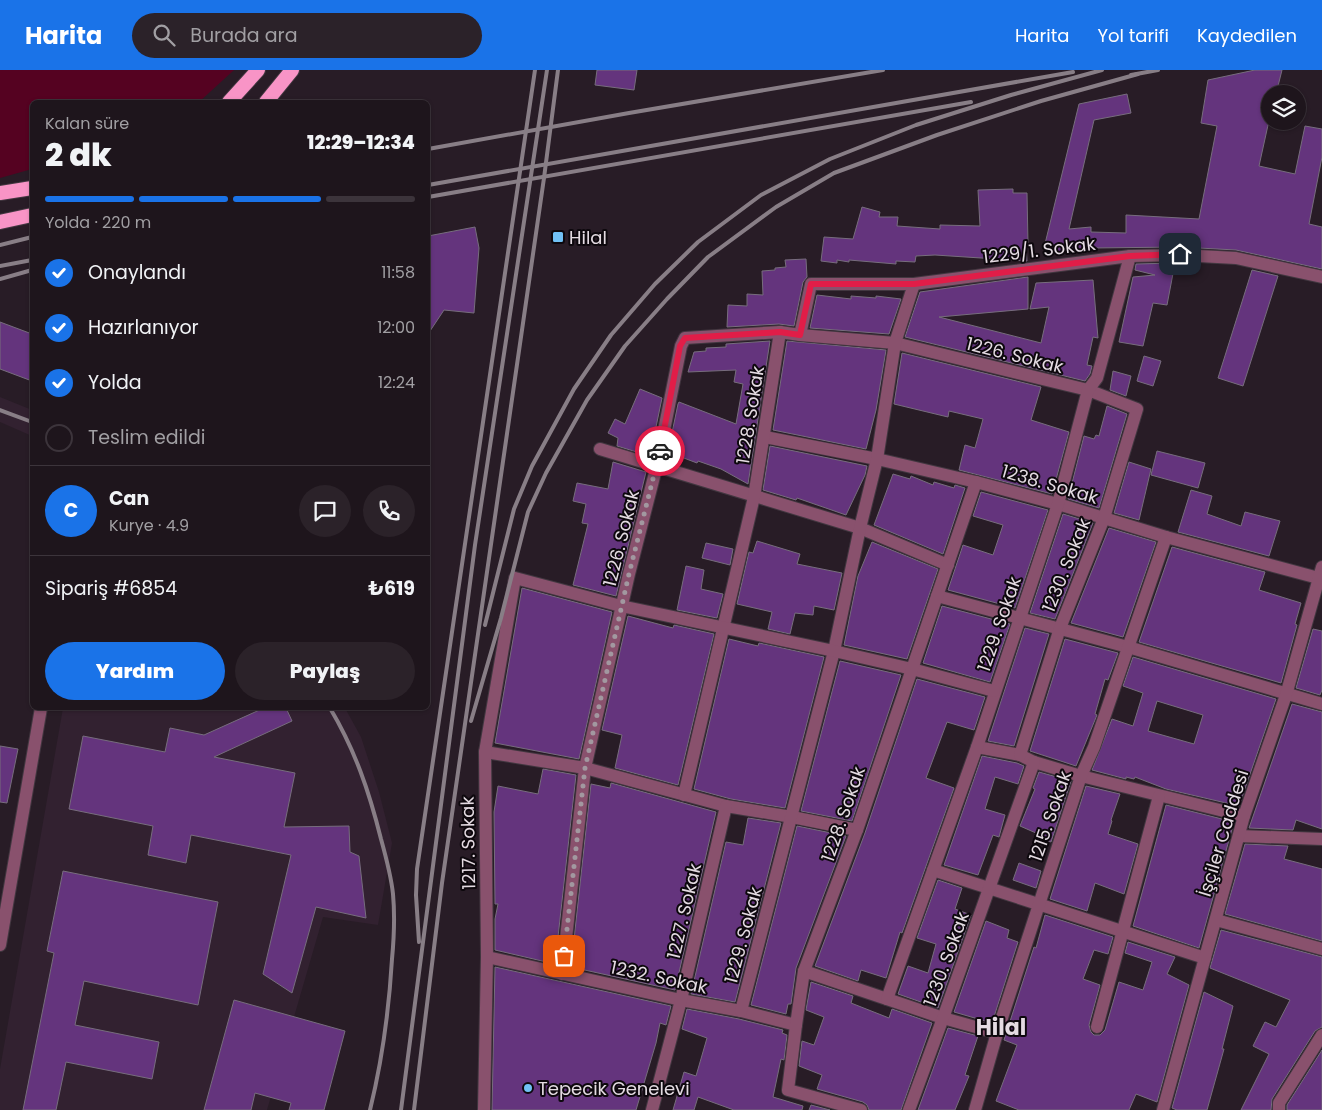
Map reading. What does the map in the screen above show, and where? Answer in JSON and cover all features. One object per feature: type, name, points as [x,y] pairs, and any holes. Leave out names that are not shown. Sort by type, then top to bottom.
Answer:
[{"type":"highway","points":[[231,100],[258,70]]},
{"type":"highway","points":[[268,100],[292,70]]},
{"type":"highway","points":[[0,193],[30,188]]},
{"type":"highway","points":[[0,222],[30,215]]},
{"type":"street","name":"1229/1. Sokak","points":[[800,335],[811,284],[914,284],[1130,256],[1180,254],[1236,258],[1322,277]]},
{"type":"street","name":"1229. Sokak","points":[[887,999],[977,746],[1058,504],[1088,390],[1098,378],[1130,256]]},
{"type":"street","name":"1229. Sokak","points":[[741,1011],[834,651],[860,528],[877,459],[896,343],[914,284]]},
{"type":"street","name":"1226. Sokak","points":[[562,974],[585,768],[622,606],[658,466],[680,346],[685,338],[780,332],[896,343],[1088,390]]},
{"type":"street","name":"1228. Sokak","points":[[684,795],[754,496],[780,332]]},
{"type":"street","name":"1230. Sokak","points":[[1020,755],[1060,628],[1104,518],[1137,409],[1088,390]]},
{"type":"street","name":"1238. Sokak","points":[[764,438],[877,459],[976,482],[1058,504],[1166,537],[1321,574]]},
{"type":"street","points":[[600,449],[860,528],[948,565]]},
{"type":"street","name":"1228. Sokak","points":[[861,1110],[813,1104],[788,1090],[804,972],[857,830],[976,482]]},
{"type":"street","name":"1215. Sokak","points":[[975,1110],[997,1033],[1081,776],[1094,747],[1166,537]]},
{"type":"street","name":"İşçiler Caddesi","points":[[1163,1110],[1244,816],[1286,695],[1321,574]]},
{"type":"street","name":"1217. Sokak","points":[[484,1110],[487,957],[485,752],[515,578],[622,606]]},
{"type":"street","points":[[938,596],[1128,647],[1286,695],[1322,704]]},
{"type":"street","points":[[622,606],[834,651],[994,691]]},
{"type":"street","points":[[0,945],[41,710]]},
{"type":"street","points":[[977,746],[1020,755],[1034,762],[1081,776],[1244,816]]},
{"type":"street","points":[[485,752],[585,768],[726,806],[857,830]]},
{"type":"street","name":"1230. Sokak","points":[[909,1110],[1034,762]]},
{"type":"street","points":[[1097,1027],[1159,796]]},
{"type":"street","name":"1227. Sokak","points":[[652,1110],[681,1000],[726,806]]},
{"type":"street","points":[[1239,836],[1322,839]]},
{"type":"street","points":[[933,870],[1205,958]]},
{"type":"street","points":[[1216,920],[1322,949]]},
{"type":"street","name":"1232. Sokak","points":[[487,957],[681,1000],[741,1011],[796,1025]]},
{"type":"street","points":[[804,972],[943,1018],[997,1033]]},
{"type":"street","points":[[1279,1110],[1279,1103],[1322,1035]]},
{"type":"shaded area","points":[[0,70],[234,70],[201,100],[30,100],[30,170],[0,178]]},
{"type":"shaded area","points":[[0,397],[30,409],[30,435],[0,422]]},
{"type":"shaded area","points":[[63,710],[346,710],[361,737],[379,792],[392,843],[378,925],[323,917],[267,1110],[0,1110],[0,1069]]},
{"type":"building","points":[[597,70],[637,70],[634,90],[595,85]]},
{"type":"building","points":[[1255,70],[1282,70],[1278,85],[1261,85],[1261,130],[1267,130],[1259,166],[1295,174],[1306,126],[1322,129],[1322,157],[1309,224],[1322,227],[1322,269],[1236,250],[1180,247],[1092,248],[1064,250],[1063,253],[1044,248],[1079,104],[1127,94],[1131,113],[1094,120],[1069,229],[1091,227],[1091,232],[1126,233],[1126,215],[1199,219],[1217,126],[1201,123],[1208,80]]},
{"type":"building","points":[[1013,189],[1013,193],[1027,193],[1027,261],[935,255],[916,256],[915,262],[896,261],[896,264],[849,260],[849,262],[837,260],[837,263],[821,261],[824,237],[853,239],[862,207],[880,212],[879,217],[898,217],[897,226],[940,229],[940,225],[980,226],[978,190]]},
{"type":"building","points":[[475,227],[479,248],[474,313],[444,310],[430,331],[430,236]]},
{"type":"building","points":[[806,259],[807,277],[803,282],[794,326],[779,324],[727,327],[728,305],[747,306],[747,294],[763,295],[762,271],[786,267],[785,260]]},
{"type":"building","points":[[1175,263],[1167,305],[1153,303],[1143,346],[1119,342],[1133,277],[1155,275],[1135,270],[1136,264]]},
{"type":"building","points":[[1252,270],[1278,276],[1243,386],[1218,378]]},
{"type":"building","points":[[1028,277],[1028,309],[939,317],[1041,343],[1049,307],[1030,309],[1036,283],[1093,280],[1098,338],[1093,337],[1087,365],[1092,366],[1090,374],[1085,381],[905,337],[920,292]]},
{"type":"building","points":[[817,295],[851,299],[851,296],[876,298],[876,296],[901,299],[889,334],[810,328]]},
{"type":"building","points":[[0,322],[30,333],[30,380],[0,369]]},
{"type":"building","points":[[770,341],[748,484],[721,469],[698,461],[697,463],[668,452],[679,402],[736,424],[743,384],[734,382],[736,370],[688,372],[694,352],[706,351],[706,348],[726,347],[726,344]]},
{"type":"building","points":[[787,341],[886,350],[876,410],[866,449],[773,430]]},
{"type":"building","points":[[902,353],[1041,387],[1031,420],[1069,432],[1052,494],[959,470],[965,445],[975,448],[983,419],[949,411],[948,417],[894,404]]},
{"type":"building","points":[[1144,356],[1161,361],[1153,386],[1137,381]]},
{"type":"building","points":[[1113,371],[1131,376],[1126,396],[1110,390]]},
{"type":"building","points":[[640,389],[662,398],[650,456],[617,446],[618,438],[608,433],[615,419],[625,424]]},
{"type":"building","points":[[1107,406],[1127,414],[1099,508],[1068,499],[1084,436],[1094,439],[1096,435],[1099,436]]},
{"type":"building","points":[[770,446],[867,466],[865,475],[846,515],[797,498],[796,500],[763,490]]},
{"type":"building","points":[[1157,451],[1205,463],[1198,488],[1151,475]]},
{"type":"building","points":[[613,462],[646,472],[616,596],[573,585],[588,524],[582,523],[586,504],[573,501],[577,483],[608,489]]},
{"type":"building","points":[[1129,462],[1151,469],[1139,520],[1114,513]]},
{"type":"building","points":[[893,474],[910,479],[911,476],[933,485],[934,482],[954,488],[955,485],[965,488],[943,554],[874,525]]},
{"type":"building","points":[[1191,490],[1212,496],[1207,514],[1241,526],[1245,512],[1280,521],[1269,556],[1178,532]]},
{"type":"building","points":[[981,492],[1048,510],[1015,608],[948,590],[963,545],[993,555],[1003,525],[973,516]]},
{"type":"building","points":[[1063,514],[1093,523],[1055,619],[1030,613]]},
{"type":"building","points":[[1109,528],[1156,542],[1123,637],[1071,623]]},
{"type":"building","points":[[757,541],[800,554],[797,564],[842,573],[834,610],[814,606],[813,615],[795,613],[790,634],[768,629],[772,612],[737,604],[749,552],[753,553]]},
{"type":"building","points":[[872,542],[938,569],[907,659],[844,645],[858,576]]},
{"type":"building","points":[[706,543],[733,549],[730,565],[702,558]]},
{"type":"building","points":[[1172,547],[1265,572],[1259,590],[1301,603],[1281,683],[1139,642]]},
{"type":"building","points":[[686,566],[704,570],[701,589],[723,594],[717,618],[677,610]]},
{"type":"building","points":[[522,588],[612,612],[579,759],[495,743]]},
{"type":"building","points":[[942,606],[1010,624],[990,682],[923,663]]},
{"type":"building","points":[[628,616],[673,628],[674,625],[714,634],[678,785],[615,768],[622,735],[602,730]]},
{"type":"building","points":[[1025,628],[1049,634],[1014,746],[988,741]]},
{"type":"building","points":[[1313,629],[1322,631],[1322,690],[1320,695],[1296,688]]},
{"type":"building","points":[[729,639],[758,646],[759,643],[824,657],[785,808],[731,799],[694,789]]},
{"type":"building","points":[[1065,639],[1118,653],[1108,680],[1105,679],[1095,714],[1097,715],[1076,766],[1030,751]]},
{"type":"building","points":[[1133,657],[1276,699],[1239,806],[1166,789],[1135,777],[1134,779],[1126,777],[1126,779],[1092,770],[1112,719],[1133,726],[1143,693],[1123,686]],"holes":[[[1157,701],[1203,715],[1194,744],[1148,731]]]},
{"type":"building","points":[[840,661],[901,675],[852,821],[801,811]]},
{"type":"building","points":[[917,679],[985,697],[974,730],[947,722],[926,778],[954,788],[902,933],[900,932],[886,978],[861,970],[858,981],[815,966],[865,833]]},
{"type":"building","points":[[1292,704],[1322,712],[1322,829],[1296,820],[1293,830],[1249,828]]},
{"type":"building","points":[[260,710],[287,710],[292,721],[214,757],[295,773],[284,827],[349,826],[350,852],[359,856],[366,918],[316,907],[292,993],[263,974],[291,855],[191,835],[186,863],[148,855],[153,826],[69,809],[83,736],[165,752],[170,728],[204,735]]},
{"type":"building","points":[[0,746],[18,749],[7,803],[0,802]]},
{"type":"building","points":[[982,756],[1024,766],[1018,784],[995,777],[985,809],[1005,815],[999,837],[993,835],[978,875],[944,865]]},
{"type":"building","points":[[543,769],[576,775],[555,964],[495,950],[495,919],[498,904],[495,904],[494,812],[498,786],[538,794]]},
{"type":"building","points":[[1039,772],[1071,781],[1051,842],[1020,826],[1035,789],[1033,788]]},
{"type":"building","points":[[611,783],[716,812],[675,990],[571,967],[591,784],[610,788]]},
{"type":"building","points":[[1086,786],[1120,794],[1108,834],[1138,844],[1124,894],[1095,883],[1087,911],[1050,899]]},
{"type":"building","points":[[1166,805],[1234,822],[1199,948],[1133,926]]},
{"type":"building","points":[[748,818],[781,823],[735,1002],[691,994],[726,842],[743,845]]},
{"type":"building","points":[[797,826],[846,836],[796,968],[791,1004],[788,1004],[786,1014],[751,1005]]},
{"type":"building","points":[[1245,844],[1288,846],[1284,859],[1322,869],[1322,941],[1225,914]]},
{"type":"building","points":[[1019,863],[1041,871],[1036,888],[1013,880]]},
{"type":"building","points":[[63,871],[218,902],[198,1005],[84,981],[75,1025],[159,1042],[152,1079],[66,1062],[56,1110],[23,1110],[54,953],[47,951]]},
{"type":"building","points":[[938,880],[962,888],[955,909],[971,915],[938,1008],[898,994],[908,966],[928,973],[936,944],[917,938]]},
{"type":"building","points":[[1045,915],[1113,937],[1108,954],[1094,950],[1083,979],[1100,985],[1089,1025],[1094,1035],[1100,1035],[1105,1030],[1119,982],[1143,990],[1152,962],[1125,953],[1128,942],[1175,957],[1167,974],[1189,985],[1157,1102],[1136,1094],[1129,1110],[1019,1110],[996,1101],[1017,1045],[1004,1040],[1034,947],[1036,948]]},
{"type":"building","points":[[986,921],[1009,930],[1007,938],[1018,942],[992,1023],[954,1012]]},
{"type":"building","points":[[1221,930],[1322,957],[1322,1027],[1315,1031],[1272,1099],[1271,1110],[1241,1110],[1269,1054],[1253,1046],[1265,1022],[1276,1027],[1290,1000],[1210,968]]},
{"type":"building","points":[[495,967],[671,1006],[666,1025],[660,1023],[636,1110],[492,1110]]},
{"type":"building","points":[[811,982],[853,996],[851,1003],[889,1018],[892,1009],[932,1023],[901,1110],[869,1110],[863,1102],[817,1089],[822,1075],[799,1066],[802,1041],[814,1045],[824,1017],[806,1010]]},
{"type":"building","points":[[1204,992],[1233,1006],[1222,1049],[1224,1049],[1207,1110],[1177,1110],[1172,1108]]},
{"type":"building","points":[[234,1000],[345,1031],[324,1110],[289,1110],[291,1103],[255,1093],[251,1110],[204,1110]]},
{"type":"building","points":[[687,1009],[783,1030],[782,1033],[787,1035],[784,1060],[781,1059],[773,1097],[803,1106],[802,1110],[734,1110],[698,1097],[694,1110],[673,1110],[684,1072],[696,1076],[707,1038],[682,1029]]},
{"type":"building","points":[[948,1028],[978,1036],[965,1075],[969,1076],[955,1110],[918,1110]]},
{"type":"building","points":[[1322,1050],[1322,1110],[1287,1110],[1287,1105]]},
{"type":"building","points":[[811,1105],[830,1110],[809,1110]]},
{"type":"railway","points":[[419,942],[416,895],[417,869],[535,70]]},
{"type":"railway","points":[[401,1110],[475,545],[547,70]]},
{"type":"railway","points":[[414,1110],[442,883],[558,70]]},
{"type":"railway","points":[[430,149],[883,70]]},
{"type":"railway","points":[[485,625],[514,509],[532,466],[574,389],[611,335],[655,284],[698,242],[761,195],[830,159],[916,125],[1011,95],[1102,70]]},
{"type":"railway","points":[[1131,75],[1158,70]]},
{"type":"railway","points":[[430,185],[1073,72]]},
{"type":"railway","points":[[471,721],[501,618],[528,512],[546,473],[587,400],[625,346],[708,257],[776,207],[834,173],[937,135],[1041,101],[1138,74]]},
{"type":"railway","points":[[430,197],[971,102]]},
{"type":"railway","points":[[0,245],[30,238]]},
{"type":"railway","points":[[0,266],[30,260]]},
{"type":"railway","points":[[0,279],[30,271]]},
{"type":"railway","points":[[0,410],[30,421]]},
{"type":"railway","points":[[331,710],[347,739],[366,788],[386,859],[393,894],[394,935],[389,997],[381,1054],[370,1110]]},
{"type":"way so far","points":[[564,956],[585,768],[629,574],[658,466],[660,451]]},
{"type":"place","name":"Hilal","points":[[558,237]]},
{"type":"place","name":"Tepecik Genelevi","points":[[528,1088]]},
{"type":"district","name":"Hilal","points":[[1001,1027]]},
{"type":"route","points":[[660,451],[680,346],[685,338],[780,332],[800,335],[811,284],[914,284],[1130,256],[1180,254]]}]
